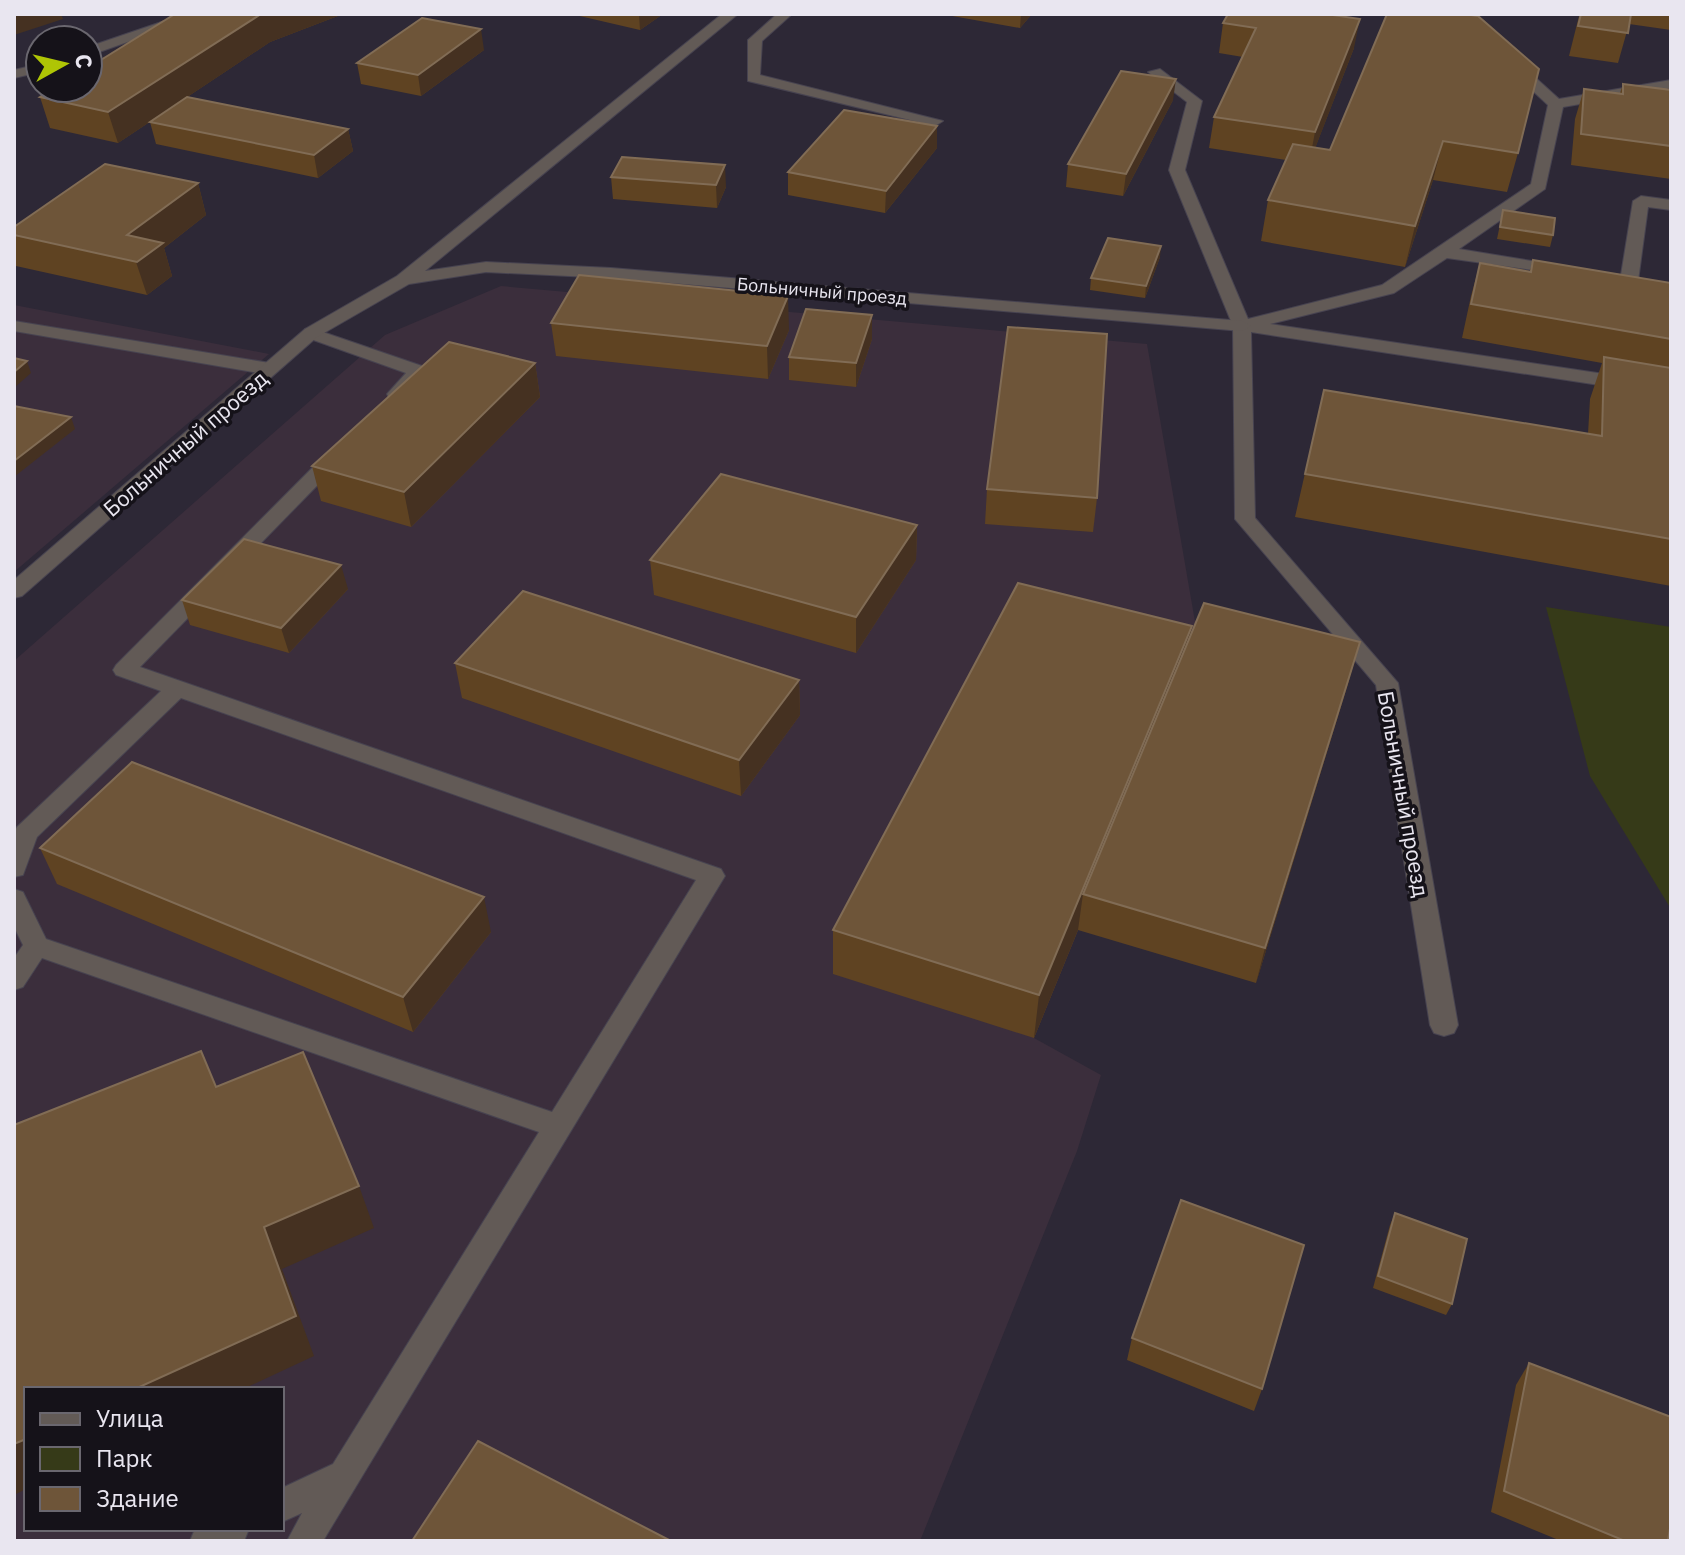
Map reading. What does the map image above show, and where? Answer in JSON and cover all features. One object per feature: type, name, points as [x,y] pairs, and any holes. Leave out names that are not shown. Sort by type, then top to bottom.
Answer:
[{"type":"street","points":[[104,47],[199,14]]},
{"type":"street","name":"Больничный проезд","points":[[14,591],[311,333],[403,280],[731,14]]},
{"type":"street","points":[[785,14],[755,40],[753,78],[935,121]]},
{"type":"street","points":[[1502,54],[1556,104],[1671,84]]},
{"type":"street","points":[[1155,72],[1195,101],[1177,170],[1242,326],[1671,390]]},
{"type":"street","name":"Больничный проезд","points":[[403,280],[486,267],[611,273],[1242,326],[1388,289],[1539,186],[1556,104]]},
{"type":"street","points":[[1444,252],[1629,281],[1641,201],[1671,205]]},
{"type":"street","points":[[14,326],[270,369]]},
{"type":"street","name":"Больничный проезд","points":[[1242,326],[1245,519],[1387,683],[1444,1025]]},
{"type":"street","points":[[311,333],[418,371],[386,405]]},
{"type":"street","points":[[304,1541],[712,876],[175,691],[124,670],[353,438]]},
{"type":"street","points":[[14,868],[26,833],[175,691]]},
{"type":"street","points":[[14,899],[36,946],[559,1127]]},
{"type":"street","points":[[14,980],[36,946]]},
{"type":"street","points":[[284,1504],[345,1475]]},
{"type":"street","points":[[207,1541],[228,1531]]},
{"type":"shaded area","points":[[501,286],[1147,344],[1198,639],[1034,1038],[1101,1075],[1077,1151],[920,1541],[14,1541],[14,661],[385,335]]},
{"type":"shaded area","points":[[14,305],[269,354],[14,572]]},
{"type":"green space","points":[[1546,607],[1671,627],[1671,909],[1590,776]]},
{"type":"building","points":[[175,14],[261,14],[108,112],[72,104],[104,104],[104,58]]},
{"type":"building","points":[[1228,14],[1326,14],[1360,19],[1315,132],[1214,117],[1256,28],[1223,23]]},
{"type":"building","points":[[1387,14],[1478,16],[1539,69],[1518,153],[1443,141],[1415,226],[1268,200],[1293,144],[1330,150]]},
{"type":"building","points":[[1581,14],[1631,14],[1628,33],[1578,26]]},
{"type":"building","points":[[422,18],[481,29],[418,75],[357,63]]},
{"type":"building","points":[[1121,71],[1176,79],[1126,174],[1068,164]]},
{"type":"building","points":[[1623,84],[1671,90],[1671,146],[1581,134],[1584,89],[1623,94]]},
{"type":"building","points":[[187,97],[348,129],[314,155],[150,122]]},
{"type":"building","points":[[844,110],[937,126],[886,191],[788,172]]},
{"type":"building","points":[[622,157],[725,165],[716,185],[611,177]]},
{"type":"building","points":[[105,164],[198,183],[127,235],[163,243],[137,262],[14,235],[14,227]]},
{"type":"building","points":[[1503,210],[1555,218],[1553,235],[1500,227]]},
{"type":"building","points":[[1108,238],[1161,246],[1146,286],[1091,278]]},
{"type":"building","points":[[1533,260],[1671,283],[1671,339],[1471,304],[1480,263],[1531,272]]},
{"type":"building","points":[[579,275],[788,296],[767,346],[551,323]]},
{"type":"building","points":[[806,309],[872,315],[856,363],[789,357]]},
{"type":"building","points":[[1008,327],[1107,334],[1097,498],[987,489]]},
{"type":"building","points":[[449,342],[535,363],[404,492],[312,466]]},
{"type":"building","points":[[1604,357],[1671,368],[1671,539],[1305,474],[1324,390],[1602,436]]},
{"type":"building","points":[[14,358],[27,361],[14,372]]},
{"type":"building","points":[[14,406],[71,417],[14,461]]},
{"type":"building","points":[[721,474],[917,525],[856,617],[650,560]]},
{"type":"building","points":[[244,539],[341,565],[281,628],[182,600]]},
{"type":"building","points":[[1018,583],[1192,626],[1039,995],[833,930]]},
{"type":"building","points":[[523,591],[799,680],[739,760],[455,663]]},
{"type":"building","points":[[1204,603],[1360,642],[1265,948],[1083,894]]},
{"type":"building","points":[[132,762],[484,897],[403,997],[40,848]]},
{"type":"building","points":[[201,1051],[216,1087],[303,1052],[359,1186],[264,1227],[296,1316],[139,1387],[24,1387],[24,1440],[14,1444],[14,1125]]},
{"type":"building","points":[[1181,1200],[1304,1245],[1262,1389],[1132,1338]]},
{"type":"building","points":[[1395,1213],[1467,1239],[1452,1304],[1378,1276]]},
{"type":"building","points":[[1529,1363],[1671,1417],[1671,1522],[1668,1541],[1625,1541],[1504,1491]]},
{"type":"building","points":[[478,1441],[671,1541],[412,1541]]}]
